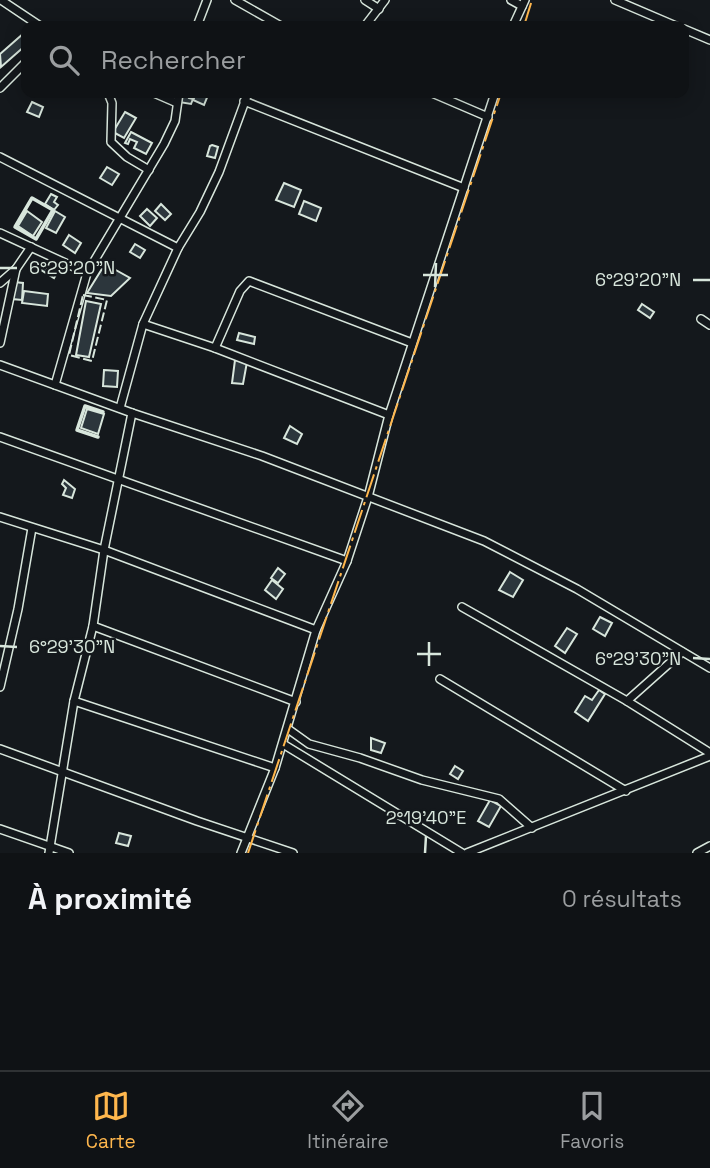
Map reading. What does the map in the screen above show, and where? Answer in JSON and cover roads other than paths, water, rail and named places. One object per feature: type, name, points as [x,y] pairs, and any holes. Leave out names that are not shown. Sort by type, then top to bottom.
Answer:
[{"type":"street","points":[[1,0],[32,21]]},
{"type":"street","points":[[199,21],[207,0]]},
{"type":"street","points":[[234,0],[270,21]]},
{"type":"street","points":[[365,0],[379,9]]},
{"type":"street","points":[[369,21],[385,0]]},
{"type":"street","points":[[511,0],[523,3],[515,21]]},
{"type":"street","points":[[615,0],[664,21]]},
{"type":"street","points":[[689,31],[710,40]]},
{"type":"street","points":[[0,88],[21,67]]},
{"type":"street","points":[[110,98],[111,142],[127,157],[149,170]]},
{"type":"street","points":[[166,98],[177,103]]},
{"type":"street","points":[[55,385],[88,273],[175,121],[178,98]]},
{"type":"street","points":[[120,408],[143,324],[178,248],[200,212],[219,172],[246,98]]},
{"type":"street","points":[[248,98],[464,188]]},
{"type":"street","points":[[444,98],[488,117]]},
{"type":"street","points":[[241,853],[275,768],[316,631],[347,561],[368,497],[389,415],[494,98]]},
{"type":"street","points":[[0,157],[178,248]]},
{"type":"street","points":[[0,233],[88,273]]},
{"type":"street","points":[[0,283],[16,269],[31,247]]},
{"type":"street","points":[[0,343],[16,269]]},
{"type":"street","points":[[215,348],[240,291],[248,281],[412,343]]},
{"type":"street","points":[[701,319],[710,325]]},
{"type":"street","points":[[143,324],[215,348],[389,415]]},
{"type":"street","points":[[0,365],[262,456],[484,541],[577,589],[710,668]]},
{"type":"street","points":[[50,850],[74,701],[93,626],[104,550],[132,413]]},
{"type":"street","points":[[0,437],[347,561]]},
{"type":"street","points":[[0,517],[104,550],[316,631]]},
{"type":"street","points":[[0,687],[18,609],[32,528]]},
{"type":"street","points":[[461,607],[626,701],[710,755]]},
{"type":"street","points":[[93,626],[296,702]]},
{"type":"street","points":[[626,701],[682,652]]},
{"type":"street","points":[[440,679],[626,791]]},
{"type":"street","points":[[74,701],[275,768]]},
{"type":"street","points":[[288,729],[309,744],[360,758],[422,780],[494,797],[532,828]]},
{"type":"street","points":[[283,744],[465,853],[626,791],[710,755]]},
{"type":"street","points":[[0,749],[293,853]]},
{"type":"street","points":[[0,829],[50,850],[69,853]]},
{"type":"street","points":[[698,853],[710,846]]}]
